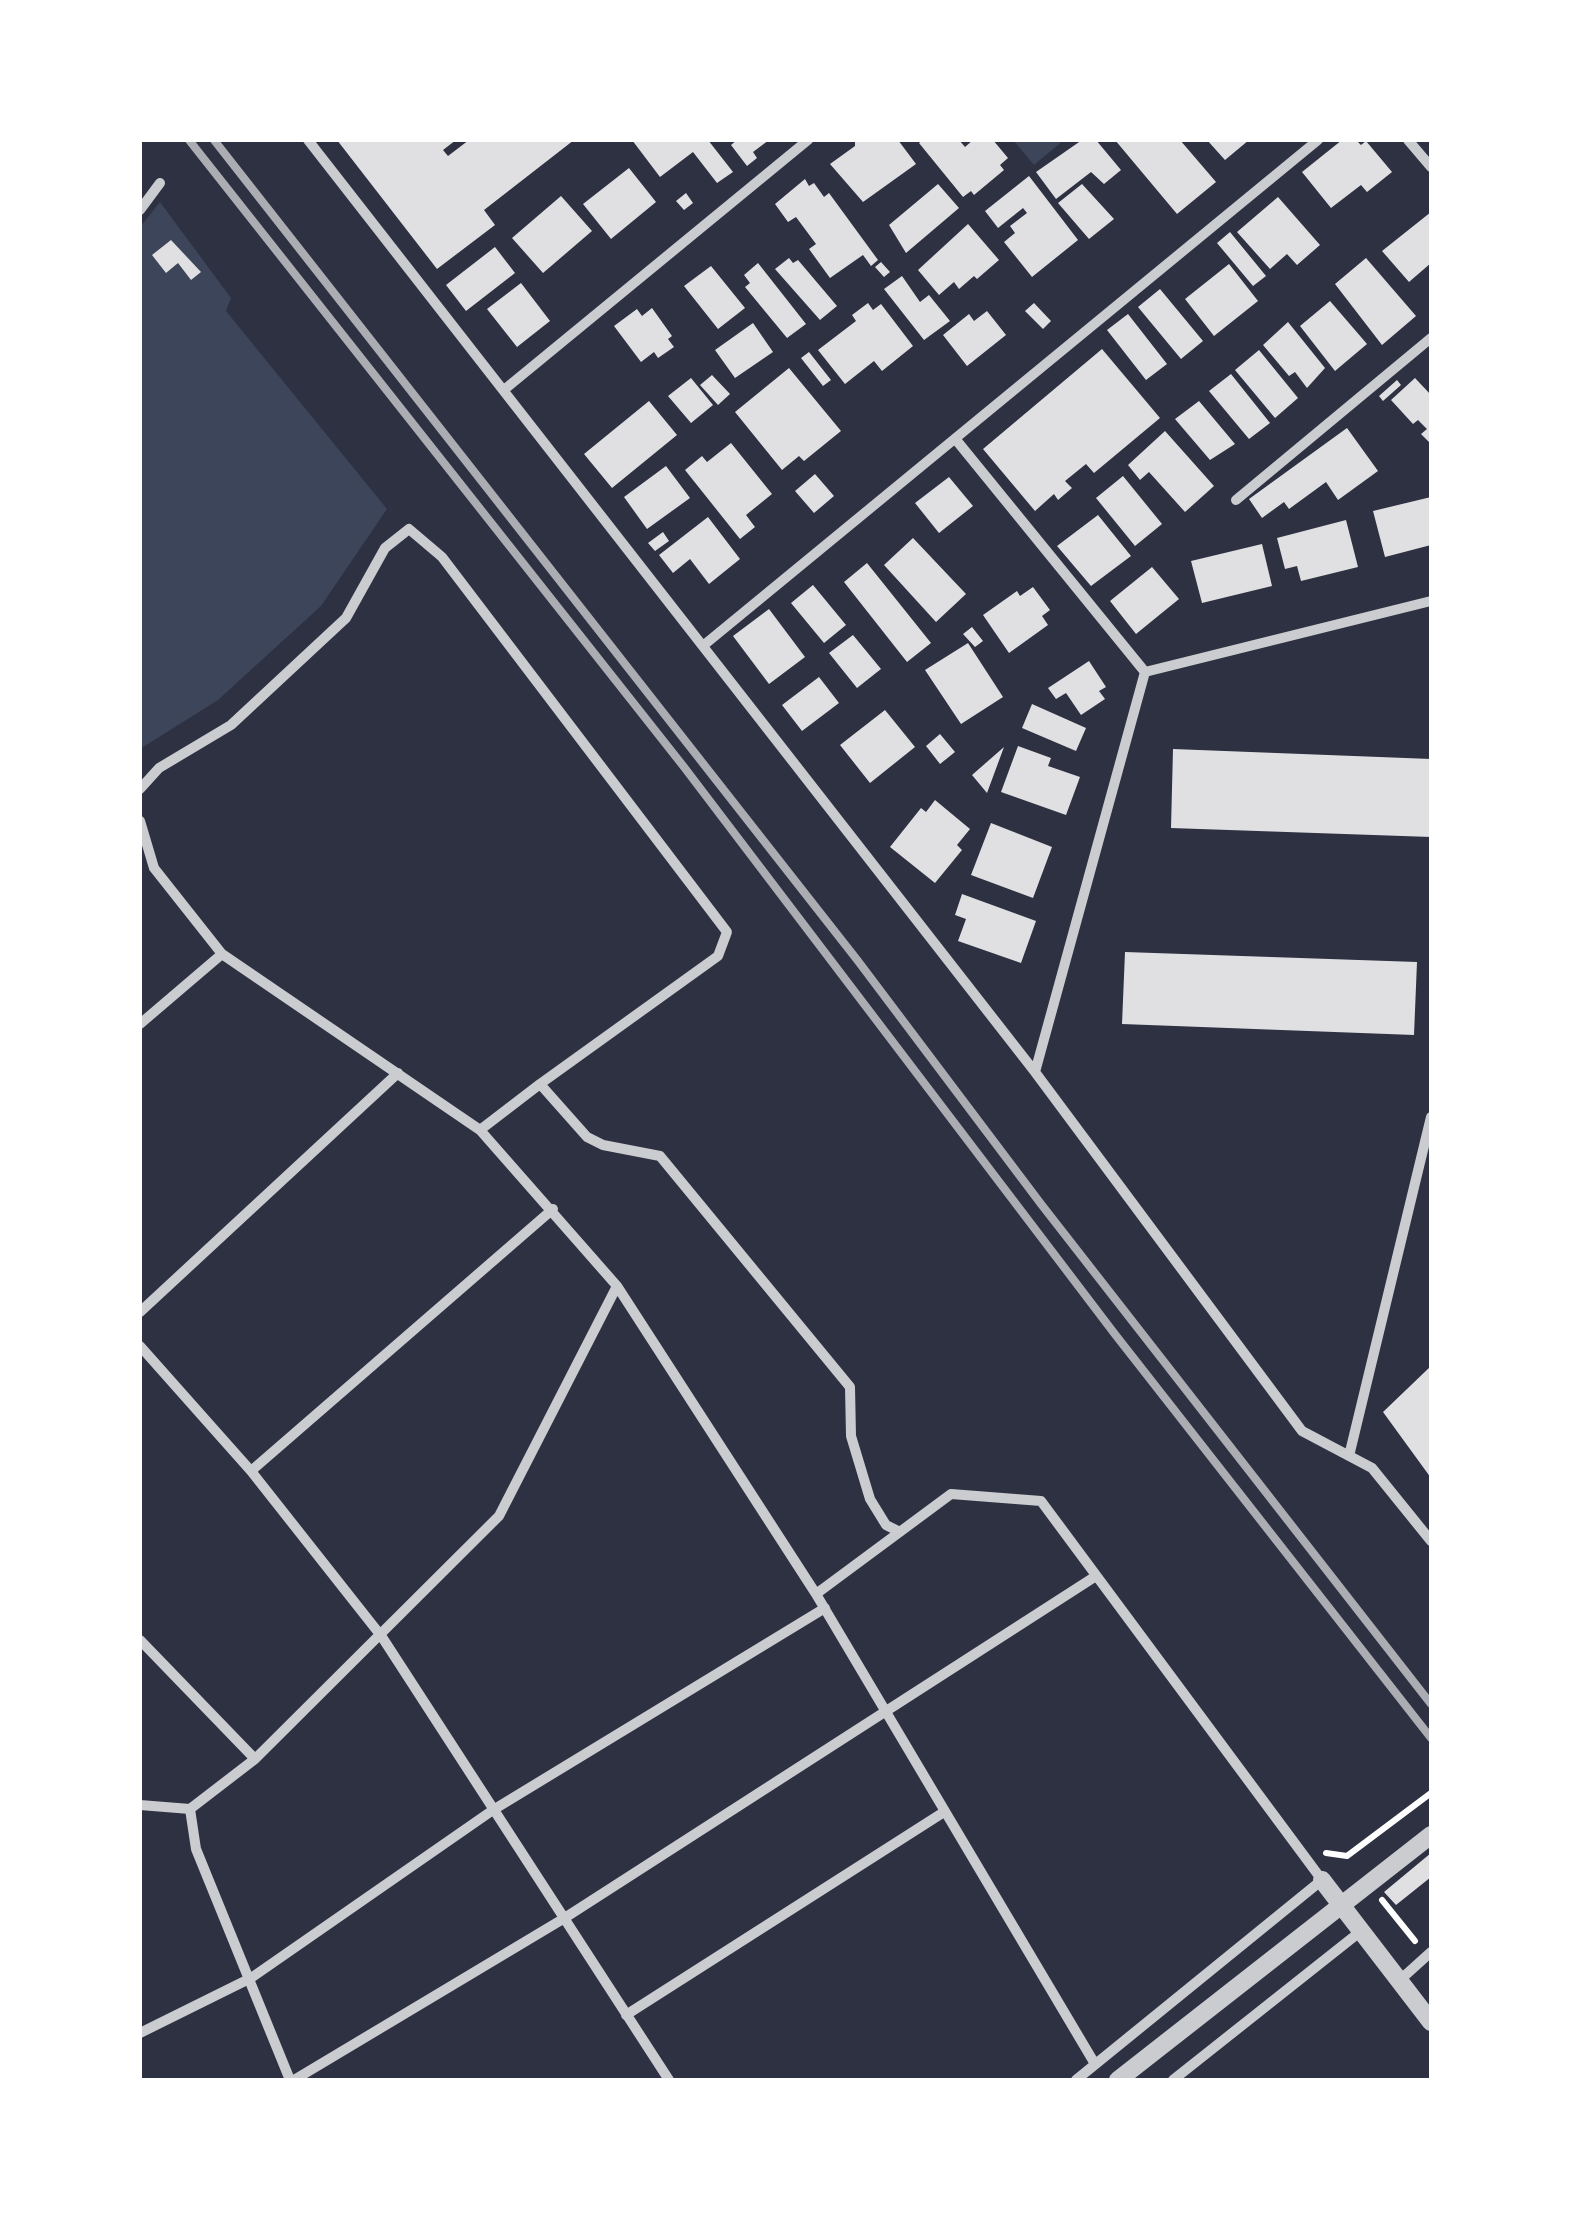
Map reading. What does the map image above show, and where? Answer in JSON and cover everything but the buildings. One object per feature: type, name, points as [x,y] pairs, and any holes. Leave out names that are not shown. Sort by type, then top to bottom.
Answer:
[{"type":"street","points":[[308,140],[1034,1072],[1302,1430],[1372,1468],[1431,1541]]},
{"type":"street","points":[[504,389],[808,140]]},
{"type":"street","points":[[704,645],[957,441],[1318,140]]},
{"type":"street","points":[[1408,140],[1431,167]]},
{"type":"street","points":[[140,210],[160,183]]},
{"type":"street","points":[[1236,500],[1431,338]]},
{"type":"street","points":[[957,441],[1145,672]]},
{"type":"street","points":[[140,788],[159,768],[230,724],[346,618],[384,548],[409,529],[442,557],[727,932],[718,956],[480,1130]]},
{"type":"street","points":[[1145,672],[1431,601]]},
{"type":"street","points":[[1034,1072],[1145,672]]},
{"type":"street","points":[[140,821],[154,868],[222,954],[480,1130],[617,1286],[825,1608],[1096,2064]]},
{"type":"street","points":[[140,1024],[222,954]]},
{"type":"street","points":[[140,1312],[398,1073]]},
{"type":"street","points":[[540,1084],[587,1137],[603,1145],[660,1156],[850,1387],[851,1436],[870,1499],[886,1525],[898,1531]]},
{"type":"street","points":[[1349,1456],[1431,1117]]},
{"type":"street","points":[[250,1471],[553,1209]]},
{"type":"street","points":[[140,1805],[190,1809],[255,1759],[382,1637],[499,1516],[617,1286]]},
{"type":"street","points":[[140,1346],[250,1471],[382,1637],[668,2080]]},
{"type":"street","points":[[816,1594],[951,1494],[1041,1501],[1298,1850],[1431,2022]]},
{"type":"street","points":[[190,1809],[196,1848],[292,2080],[563,1919],[1096,1576]]},
{"type":"street","points":[[140,2033],[250,1978],[493,1810],[825,1608]]},
{"type":"street","points":[[140,1640],[255,1759]]},
{"type":"street","points":[[626,2015],[944,1812]]},
{"type":"street","points":[[1118,2080],[1431,1835]]},
{"type":"street","points":[[1076,2080],[1322,1880]]},
{"type":"street","points":[[1173,2080],[1362,1931]]},
{"type":"street","points":[[1400,1980],[1429,1954]]},
{"type":"path","points":[[1298,1850],[1347,1856],[1431,1793]]},
{"type":"path","points":[[1347,1856],[1358,1870]]},
{"type":"path","points":[[1380,1898],[1429,1954]]},
{"type":"shaded area","points":[[1013,140],[1064,140],[1034,165]]},
{"type":"shaded area","points":[[160,202],[231,298],[226,311],[387,509],[321,606],[218,700],[140,749],[140,227]]},
{"type":"railway","points":[[189,140],[684,767],[1114,1333],[1431,1738]]},
{"type":"railway","points":[[214,140],[858,961],[1041,1204],[1431,1704]]}]
